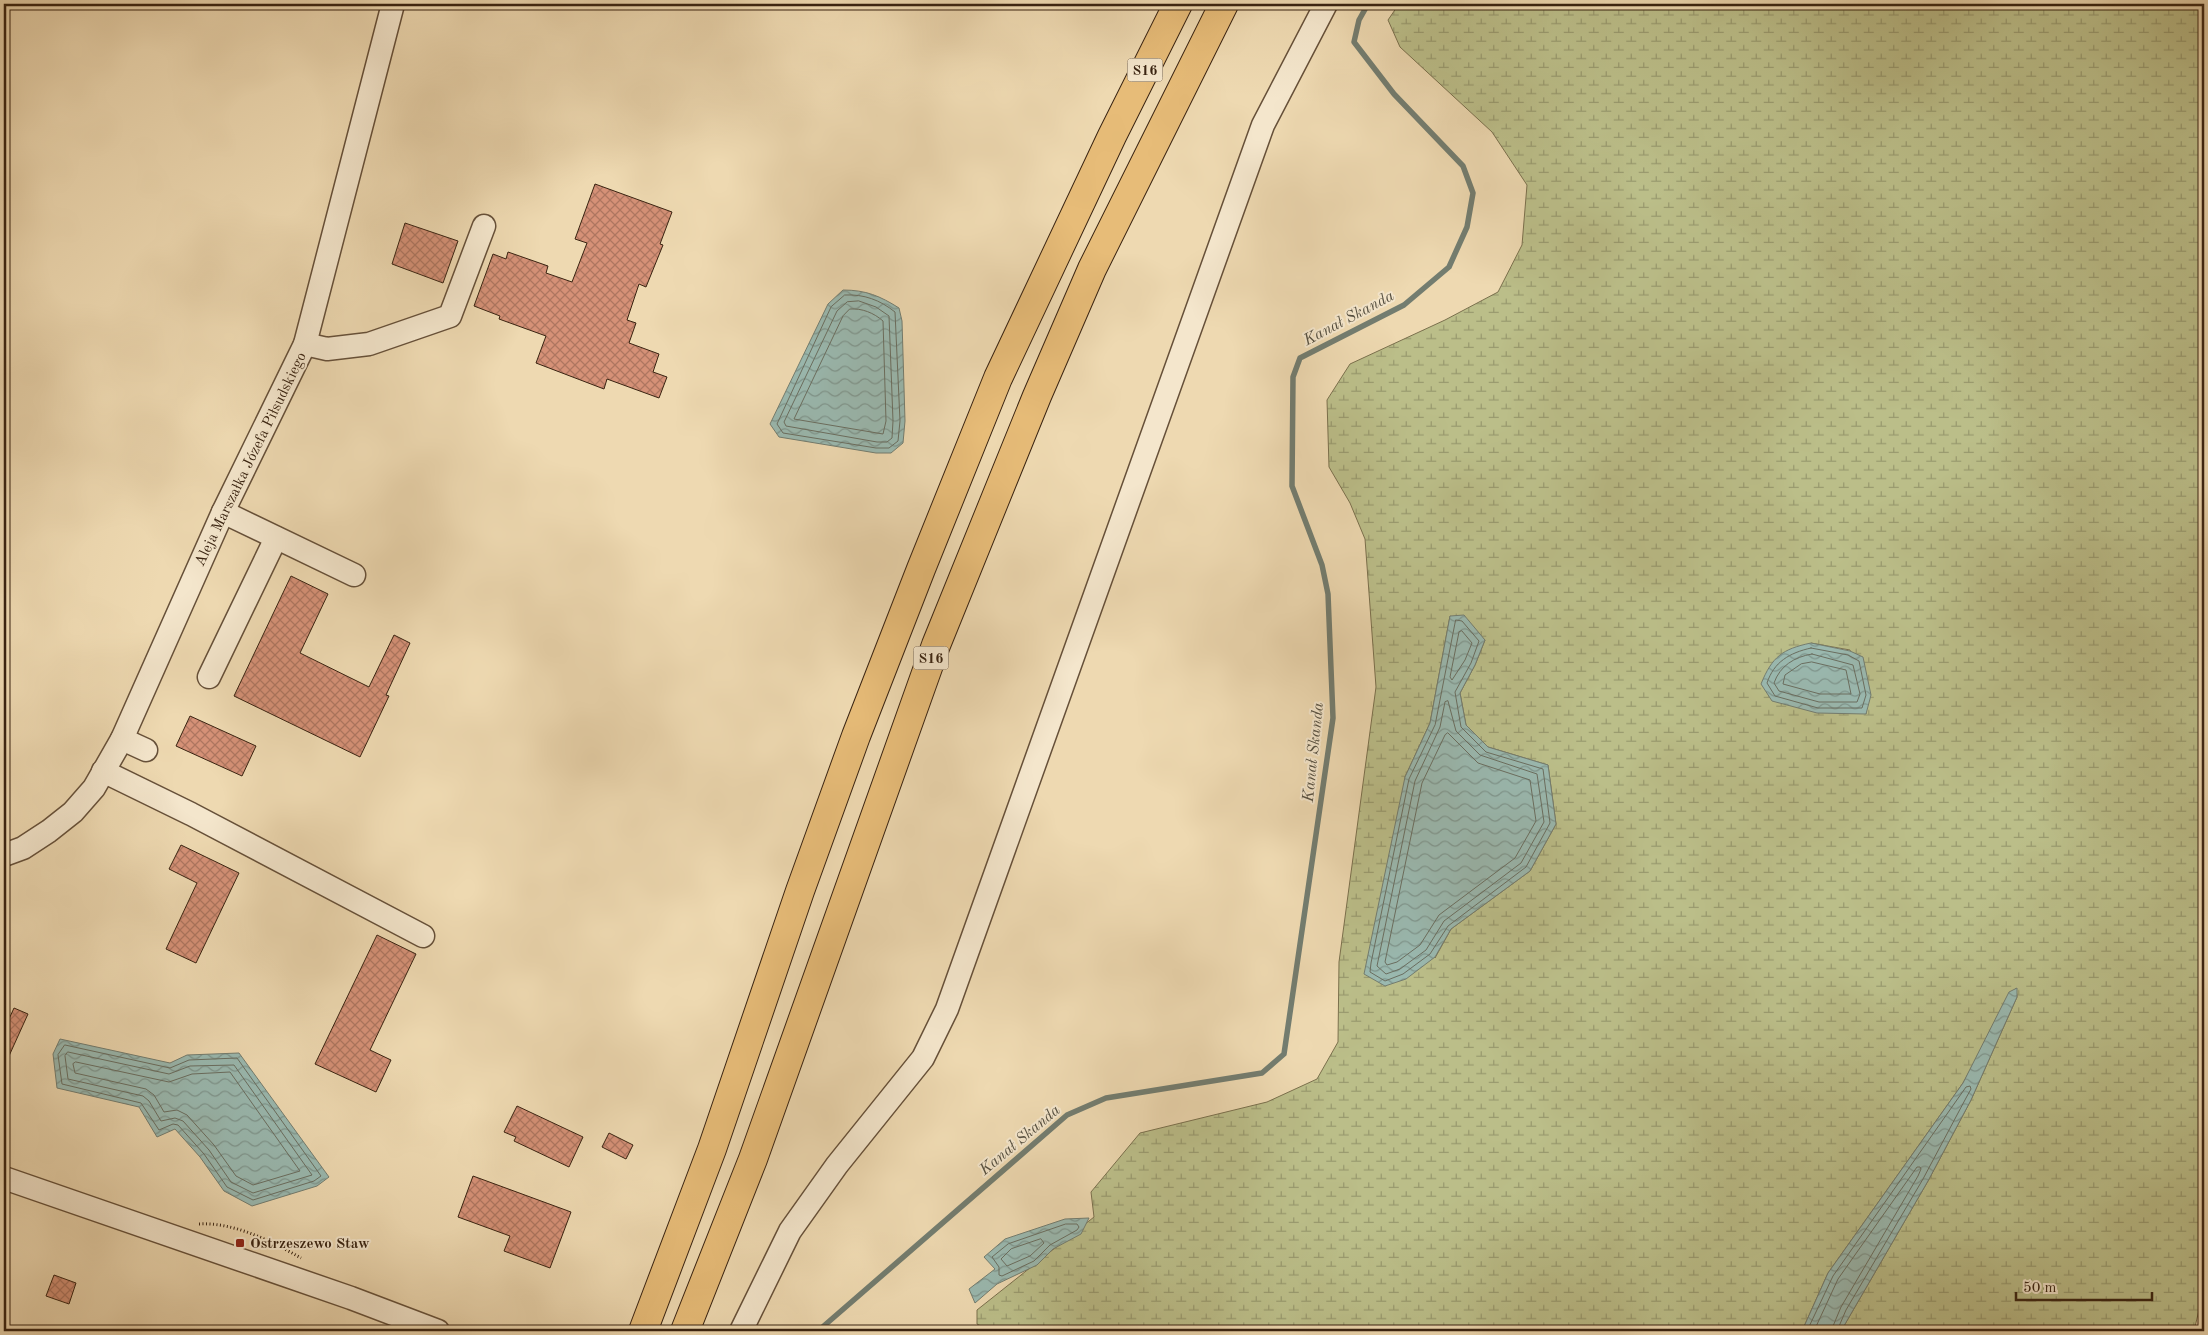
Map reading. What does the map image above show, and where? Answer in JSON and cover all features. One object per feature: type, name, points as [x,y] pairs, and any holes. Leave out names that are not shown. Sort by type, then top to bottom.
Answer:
[{"type":"highway","name":"S16","points":[[643,1331],[712,1149],[800,891],[928,551],[998,378],[1112,136],[1178,4]]},
{"type":"highway","name":"S16","points":[[685,1331],[752,1159],[936,645],[1033,405],[1092,269],[1224,4]]},
{"type":"street","name":"Aleja Marszałka Józefa Piłsudskiego","points":[[4,855],[23,848],[74,812],[94,788],[122,738],[223,512],[305,344],[393,4]]},
{"type":"street","points":[[742,1331],[790,1231],[837,1165],[923,1058],[947,1009],[1263,125],[1326,4]]},
{"type":"street","points":[[305,344],[328,349],[369,344],[450,316],[484,226]]},
{"type":"street","points":[[223,512],[354,575]]},
{"type":"street","points":[[209,677],[276,538]]},
{"type":"street","points":[[122,738],[146,750]]},
{"type":"street","points":[[103,771],[191,814],[423,936]]},
{"type":"street","points":[[4,1178],[351,1298],[438,1331]]},
{"type":"green space","points":[[1399,4],[2204,4],[2204,1289],[2194,1331],[1841,1331],[1928,1181],[1971,1100],[2017,997],[2016,988],[1963,1083],[1828,1273],[1802,1331],[991,1331],[977,1324],[977,1310],[1094,1217],[1091,1192],[1140,1133],[1267,1102],[1317,1079],[1338,1042],[1339,962],[1376,687],[1365,539],[1350,503],[1329,467],[1327,400],[1350,364],[1445,320],[1498,292],[1522,245],[1527,185],[1492,132],[1400,47],[1388,20]],"holes":[[[1450,616],[1485,640],[1475,665],[1460,693],[1466,725],[1488,747],[1548,765],[1556,824],[1530,871],[1451,929],[1435,958],[1405,777],[1430,723]],[[1811,643],[1850,650],[1866,714]]]},
{"type":"water","points":[[843,290],[872,294],[899,308],[902,321],[905,421],[903,443],[891,453],[876,453],[779,437],[770,424],[828,304]]},
{"type":"water","points":[[1464,615],[1485,640],[1475,665],[1460,693],[1466,725],[1488,747],[1548,765],[1556,824],[1530,871],[1451,929],[1435,957],[1406,979],[1385,986],[1364,974],[1405,777],[1430,723],[1450,616]]},
{"type":"water","points":[[1811,643],[1850,651],[1863,657],[1871,695],[1866,714],[1817,713],[1772,701],[1761,684],[1769,667],[1785,651]]},
{"type":"water","points":[[2017,988],[2017,997],[1971,1100],[1928,1181],[1841,1331],[1802,1331],[1828,1273],[1963,1083],[2009,992]]},
{"type":"water","points":[[60,1039],[170,1063],[187,1055],[239,1053],[329,1177],[317,1186],[252,1206],[224,1191],[200,1157],[175,1129],[157,1137],[139,1107],[57,1088],[53,1054]]},
{"type":"water","points":[[1089,1218],[1081,1234],[1053,1249],[1037,1265],[997,1284],[975,1303],[969,1289],[995,1269],[984,1257],[1005,1239],[1065,1219]]},
{"type":"building","points":[[595,184],[672,212],[660,244],[663,245],[646,287],[639,284],[627,320],[636,323],[629,343],[659,354],[653,372],[667,377],[659,398],[607,379],[604,389],[536,363],[546,336],[499,319],[500,316],[474,306],[493,254],[506,259],[508,252],[548,266],[546,273],[572,282],[587,243],[575,239]]},
{"type":"building","points":[[405,223],[458,241],[443,283],[392,264]]},
{"type":"building","points":[[291,576],[328,594],[300,653],[369,687],[394,635],[410,643],[386,695],[389,696],[360,757],[234,696]]},
{"type":"building","points":[[190,716],[256,746],[242,776],[176,746]]},
{"type":"building","points":[[181,845],[239,873],[196,963],[166,949],[197,883],[169,869]]},
{"type":"building","points":[[377,935],[416,954],[370,1050],[391,1060],[376,1092],[315,1064]]},
{"type":"building","points":[[14,1008],[28,1014],[4,1067],[4,1030]]},
{"type":"building","points":[[517,1106],[583,1137],[569,1167],[514,1141],[516,1137],[504,1132]]},
{"type":"building","points":[[609,1133],[633,1145],[626,1159],[602,1147]]},
{"type":"building","points":[[473,1176],[571,1212],[550,1268],[504,1251],[510,1236],[458,1217]]},
{"type":"building","points":[[54,1275],[76,1283],[69,1304],[46,1296]]},
{"type":"waterway","name":"Kanał Skanda","points":[[818,1331],[1067,1115],[1106,1098],[1262,1073],[1284,1054],[1333,718],[1328,594],[1322,565],[1292,486],[1293,377],[1300,358],[1404,305],[1449,267],[1467,227],[1473,193],[1463,166],[1394,94],[1354,42],[1359,20],[1368,4]]},
{"type":"place","name":"Ostrzeszewo Staw","points":[[240,1243]]}]
